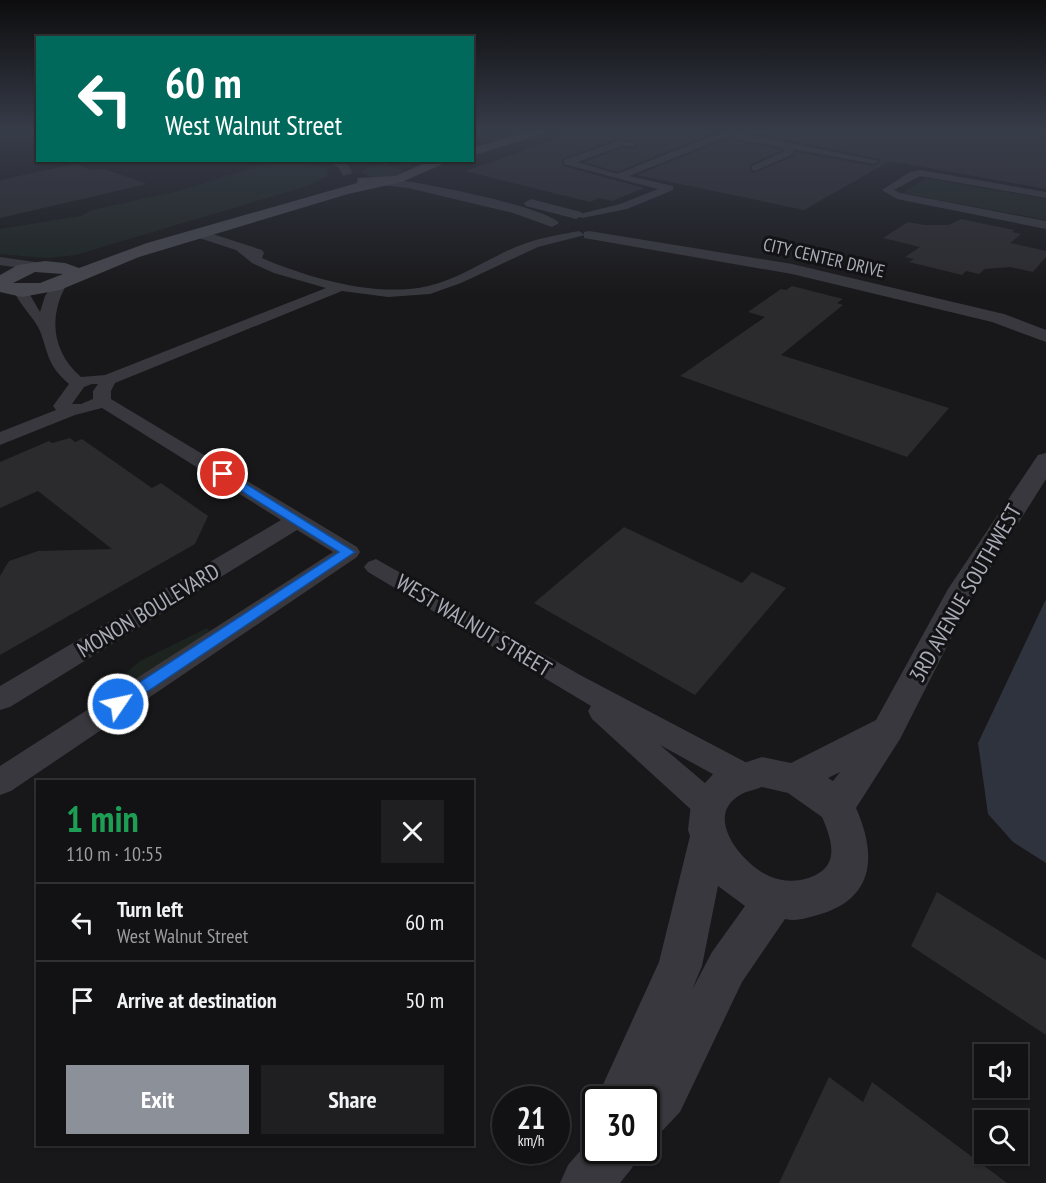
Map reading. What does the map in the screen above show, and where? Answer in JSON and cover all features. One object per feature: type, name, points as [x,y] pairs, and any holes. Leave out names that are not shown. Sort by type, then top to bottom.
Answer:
[{"type":"main road","points":[[6,282],[21,271],[97,257],[300,198],[327,187]]},
{"type":"main road","points":[[6,282],[63,283],[113,259],[355,187]]},
{"type":"main road","points":[[45,267],[72,271],[72,276],[63,283]]},
{"type":"street","points":[[421,187],[517,210],[552,224]]},
{"type":"street","points":[[456,187],[579,215]]},
{"type":"street","points":[[408,292],[552,224],[558,218],[623,207],[669,188],[665,187]]},
{"type":"street","points":[[892,187],[887,190],[897,196],[1046,225]]},
{"type":"street","points":[[1001,187],[1046,195]]},
{"type":"street","points":[[200,234],[242,250],[251,258],[310,281],[408,292],[429,291],[535,243],[611,230],[612,222],[623,207]]},
{"type":"street","name":"CITY CENTER DRIVE","points":[[579,215],[612,222],[638,235],[796,259],[1035,316]]},
{"type":"street","name":"CITY CENTER DRIVE","points":[[552,224],[560,232],[792,269],[998,318],[1046,336]]},
{"type":"street","points":[[6,282],[47,330]]},
{"type":"street","points":[[63,283],[50,303],[47,330],[53,357],[61,369],[78,383]]},
{"type":"street","points":[[70,411],[62,406],[78,383],[91,379],[105,381],[334,285]]},
{"type":"street","points":[[102,401],[102,391],[107,383],[105,381]]},
{"type":"street","points":[[0,439],[70,411],[90,408],[102,401]]},
{"type":"street","points":[[0,782],[349,552],[102,401]]},
{"type":"street","name":"3RD AVENUE SOUTHWEST","points":[[837,806],[888,729],[958,596],[1046,460]]},
{"type":"street","name":"MONON BOULEVARD","points":[[0,699],[297,520]]},
{"type":"street","name":"WEST WALNUT STREET","points":[[376,567],[572,683],[740,774]]},
{"type":"street","name":"WEST WALNUT STREET","points":[[572,683],[708,822]]},
{"type":"street","points":[[794,779],[888,729]]},
{"type":"street","points":[[626,1086],[680,966],[708,822],[715,792],[726,781],[740,774],[762,772],[794,779],[806,784],[837,806],[850,835],[852,854],[847,873],[836,888],[818,898],[797,902],[774,900],[751,889],[732,875],[717,858],[708,822]]},
{"type":"street","points":[[660,1098],[727,967],[774,900]]},
{"type":"street","points":[[584,1183],[591,1164]]},
{"type":"street","points":[[584,1183],[601,1164]]},
{"type":"shaded area","points":[[191,187],[303,187],[76,255],[46,258],[0,254],[0,229],[81,216],[92,210]]},
{"type":"shaded area","points":[[911,187],[978,187],[1046,199],[1046,220],[903,193]]},
{"type":"shaded area","points":[[1046,599],[1046,863],[1013,842],[988,814],[978,743]]},
{"type":"shaded area","points":[[207,628],[211,634],[91,712],[85,707],[140,661]]},
{"type":"building","points":[[0,187],[133,187],[0,218]]},
{"type":"building","points":[[530,187],[644,188],[612,201],[599,198],[590,202]]},
{"type":"building","points":[[695,187],[844,187],[804,210]]},
{"type":"building","points":[[961,219],[1014,230],[1012,232],[1021,234],[1010,243],[1046,251],[1046,257],[1033,272],[1010,267],[985,269],[979,274],[966,271],[962,275],[909,262],[914,259],[905,257],[920,247],[883,238],[908,222],[948,225]]},
{"type":"building","points":[[792,286],[843,299],[837,303],[843,305],[781,355],[949,408],[907,457],[680,376],[765,317],[748,312],[781,289],[786,290]]},
{"type":"building","points":[[70,438],[75,442],[82,439],[152,488],[161,483],[208,516],[195,544],[0,655],[0,576],[9,561],[38,551],[112,549],[38,491],[0,508],[0,462],[49,441],[52,443]]},
{"type":"building","points":[[624,527],[742,583],[752,572],[786,588],[695,695],[534,603]]},
{"type":"building","points":[[937,892],[1046,960],[1046,1035],[911,946]]},
{"type":"building","points":[[829,1077],[863,1102],[872,1082],[974,1158],[974,1164],[982,1164],[1007,1183],[779,1183]]},
{"type":"route","points":[[118,704],[349,552],[223,474]]}]
